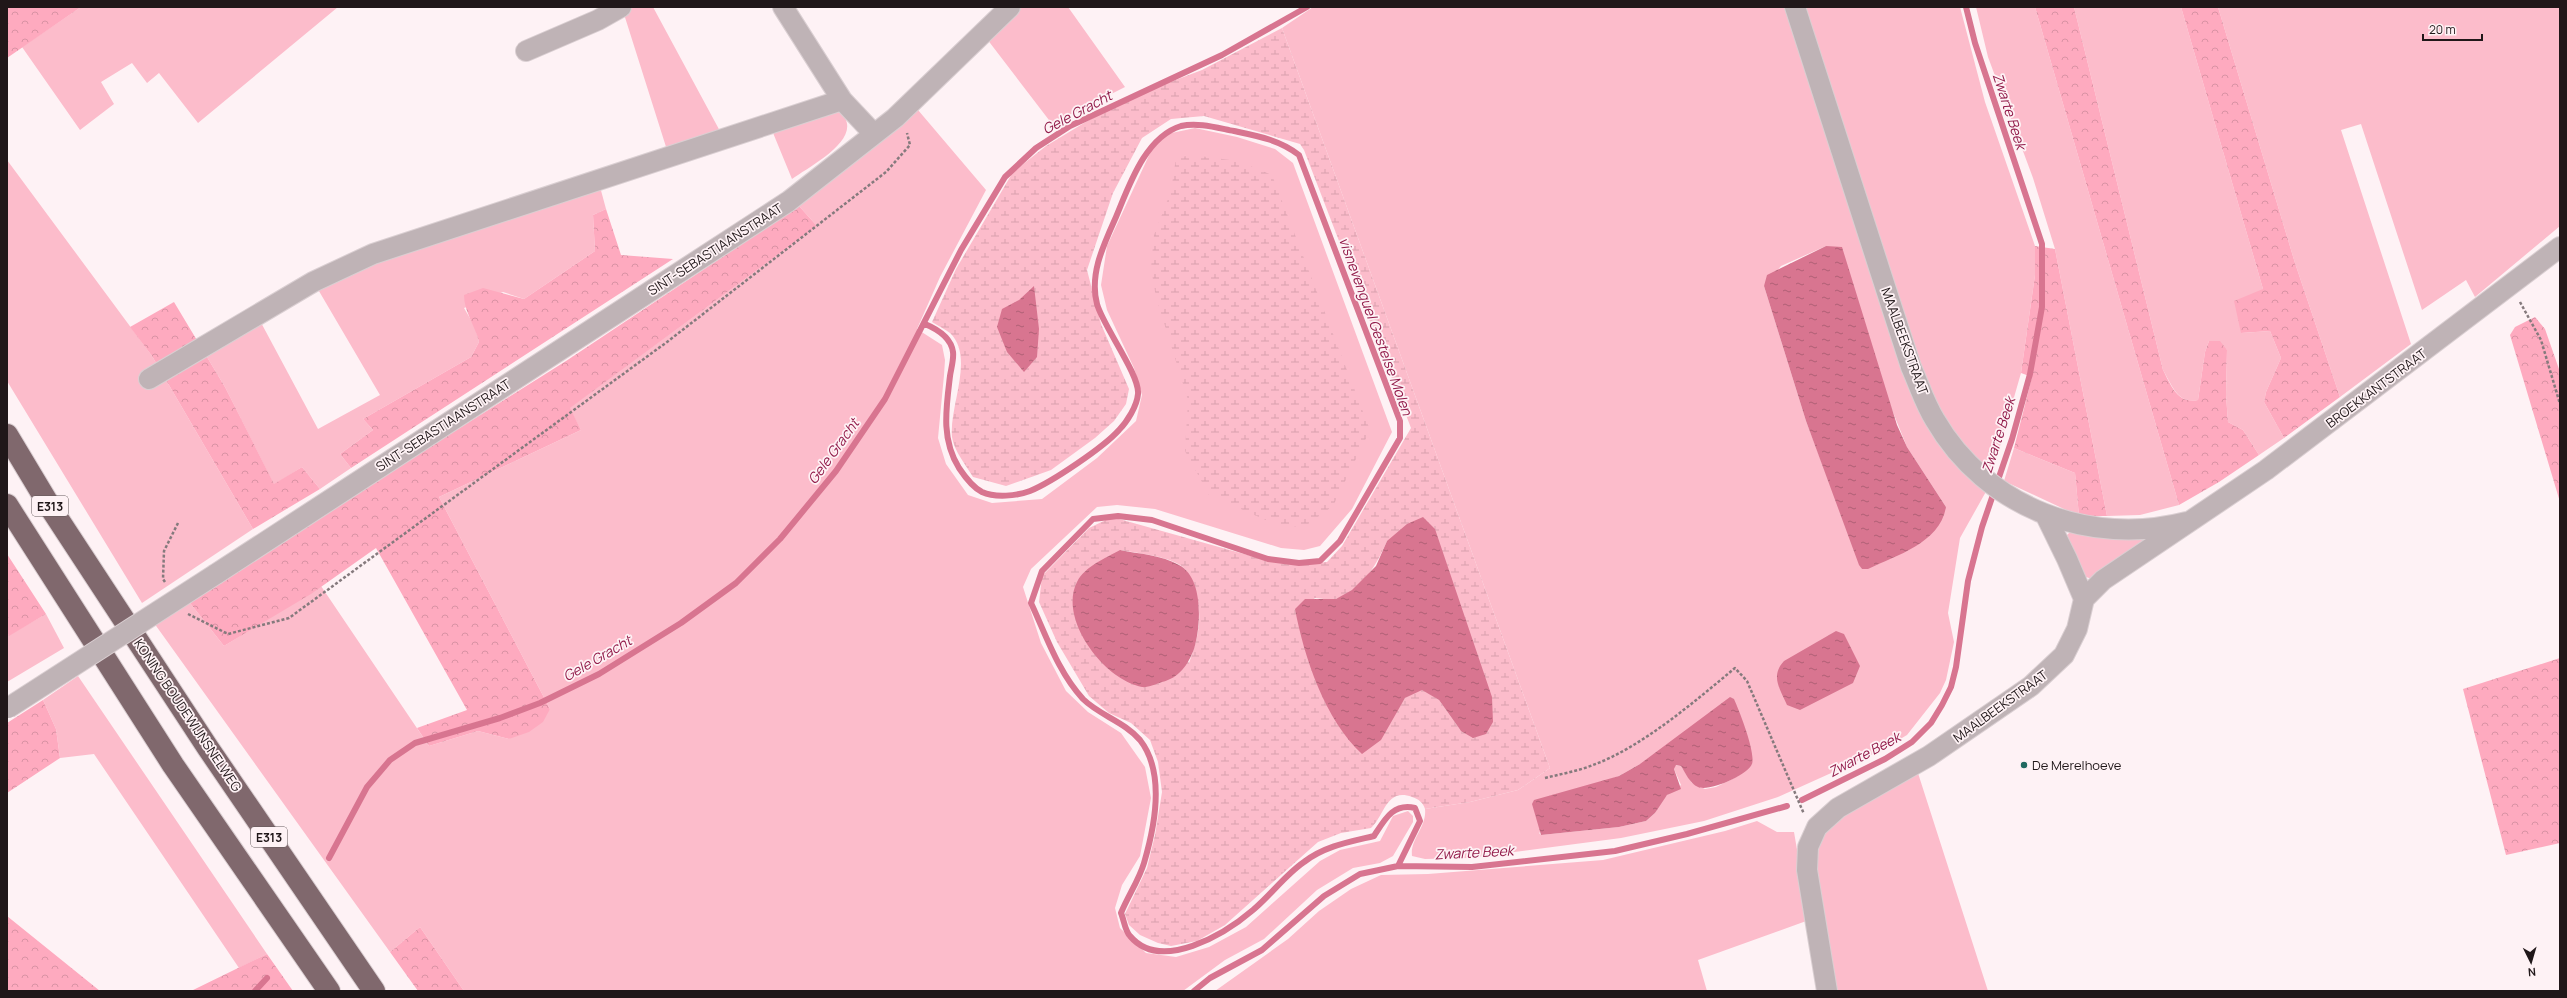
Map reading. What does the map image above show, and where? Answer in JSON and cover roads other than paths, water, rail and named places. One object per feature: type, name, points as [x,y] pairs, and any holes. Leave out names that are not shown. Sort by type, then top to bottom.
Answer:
[{"type":"highway","name":"KONING BOUDEWIJNSNELWEG","points":[[7,435],[52,510],[204,741],[374,991]]},
{"type":"highway","name":"E313","points":[[7,505],[173,765],[329,991]]},
{"type":"street","points":[[526,51],[598,20],[621,7]]},
{"type":"street","points":[[783,7],[842,100],[874,134]]},
{"type":"street","name":"SINT-SEBASTIAANSTRAAT","points":[[8,709],[789,201],[895,118],[1010,7]]},
{"type":"street","name":"MAALBEEKSTRAAT","points":[[1795,7],[1911,367],[1935,420],[1965,461],[1986,481],[2006,495],[2046,516]]},
{"type":"street","points":[[149,379],[313,282],[373,254],[842,100]]},
{"type":"street","name":"BROEKKANTSTRAAT","points":[[2084,599],[2103,580],[2266,470],[2512,286],[2560,247]]},
{"type":"street","points":[[2046,516],[2084,599]]},
{"type":"street","name":"BROEKKANTSTRAAT","points":[[2046,516],[2075,525],[2105,530],[2162,529],[2187,522]]},
{"type":"street","name":"MAALBEEKSTRAAT","points":[[1827,991],[1807,870],[1808,847],[1817,827],[1838,808],[1929,756],[2046,673],[2064,655],[2071,644],[2084,599]]},
{"type":"water","points":[[1826,246],[1842,247],[1897,425],[1907,447],[1946,507],[1942,519],[1935,530],[1926,539],[1904,553],[1868,569],[1862,569],[1859,565],[1806,421],[1764,286],[1767,275]]},
{"type":"water","points":[[1034,286],[1039,329],[1037,357],[1024,372],[1007,352],[997,327],[1002,309],[1019,300]]},
{"type":"water","points":[[1423,517],[1435,529],[1492,697],[1493,722],[1486,734],[1473,738],[1461,731],[1439,700],[1422,690],[1405,698],[1381,740],[1362,754],[1337,724],[1318,687],[1304,647],[1295,609],[1305,599],[1336,599],[1352,590],[1376,566],[1387,541],[1407,524]]},
{"type":"water","points":[[1120,550],[1158,557],[1179,565],[1187,571],[1197,591],[1199,616],[1198,628],[1194,649],[1189,660],[1178,674],[1168,680],[1152,686],[1142,687],[1128,682],[1113,673],[1088,646],[1079,630],[1074,613],[1073,597],[1077,582],[1081,576],[1096,563]]},
{"type":"water","points":[[1836,631],[1844,634],[1860,666],[1853,683],[1800,710],[1787,705],[1778,683],[1777,677],[1780,667],[1784,661]]},
{"type":"water","points":[[1730,697],[1734,699],[1752,751],[1752,764],[1743,773],[1728,782],[1703,788],[1698,787],[1690,781],[1681,766],[1676,765],[1674,769],[1681,789],[1667,795],[1655,813],[1646,821],[1619,827],[1541,835],[1532,804],[1534,800],[1619,776],[1640,764]]},
{"type":"waterway","name":"Gele Gracht","points":[[329,858],[367,787],[390,760],[415,743],[500,718],[540,703],[599,674],[681,623],[736,583],[780,539],[836,471],[885,399],[961,250],[1005,177],[1036,148],[1070,126],[1222,55],[1307,7]]},
{"type":"waterway","name":"Zwarte Beek","points":[[1802,800],[1885,759],[1912,742],[1931,723],[1942,705],[1951,687],[1956,667],[1968,581],[1982,527],[2012,439],[2030,374],[2042,307],[2042,244],[1975,43],[1966,7]]},
{"type":"waterway","name":"visnevenguel Gestelse Molen","points":[[925,324],[943,334],[952,347],[953,361],[947,400],[946,424],[949,446],[959,468],[972,485],[978,490],[987,494],[1006,496],[1030,491],[1064,472],[1112,437],[1122,427],[1136,404],[1138,394],[1137,386],[1133,375],[1106,325],[1097,304],[1095,282],[1096,270],[1107,238],[1133,177],[1148,151],[1157,140],[1168,132],[1181,126],[1201,125],[1260,137],[1276,142],[1299,155],[1400,421],[1400,438],[1340,541],[1320,561],[1299,563],[1268,559],[1152,520],[1118,516],[1093,519],[1042,571],[1031,603],[1053,653],[1066,677],[1074,688],[1089,705],[1120,723],[1140,740],[1148,753],[1153,768],[1156,800],[1152,833],[1142,869],[1121,913],[1128,934],[1143,946],[1158,951],[1175,950],[1193,946],[1210,939],[1241,920],[1266,898],[1297,867],[1312,857],[1329,848],[1374,836],[1386,818],[1395,810],[1407,807],[1415,808],[1420,821],[1398,866]]},
{"type":"waterway","name":"Zwarte Beek","points":[[1194,991],[1210,978],[1262,950],[1324,896],[1360,874],[1398,866],[1472,867],[1615,851],[1687,834],[1787,806]]},
{"type":"waterway","name":"Gele Gracht","points":[[255,991],[267,978]]},
{"type":"place","name":"De Merelhoeve","points":[[2024,765]]}]
